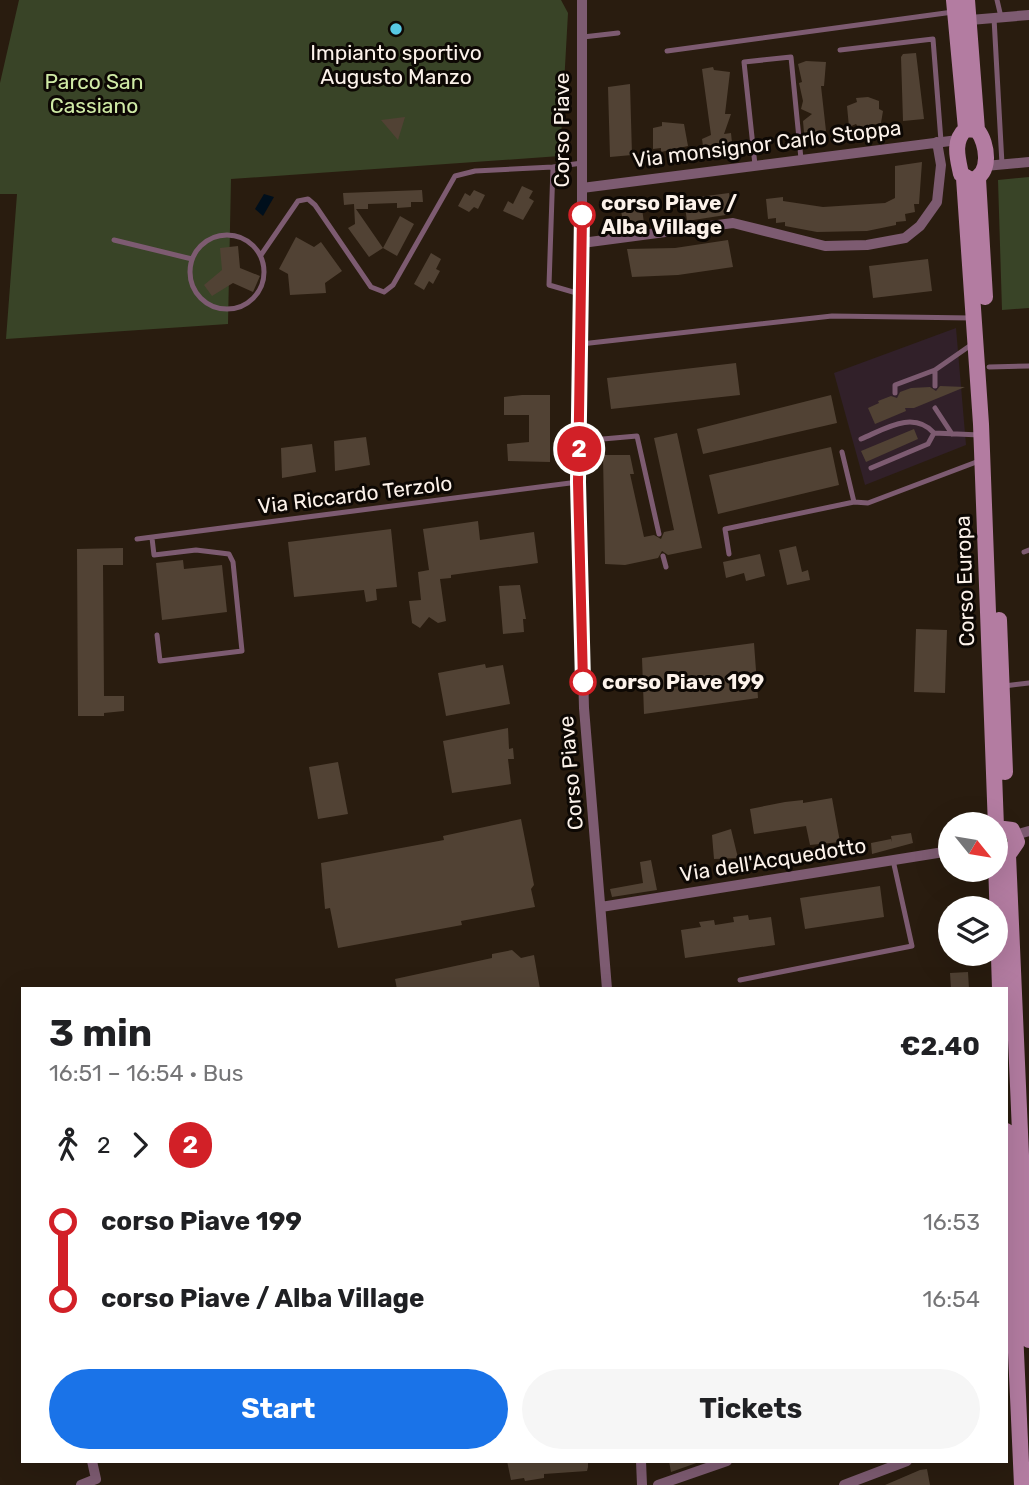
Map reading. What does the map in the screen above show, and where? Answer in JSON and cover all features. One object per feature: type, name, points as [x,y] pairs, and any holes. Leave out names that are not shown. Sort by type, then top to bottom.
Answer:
[{"type":"main road","points":[[962,8],[967,133],[957,157],[982,172],[984,141],[967,133]]},
{"type":"main road","name":"Corso Europa","points":[[982,172],[976,331],[982,460],[1009,830]]},
{"type":"main road","name":"Corso Europa","points":[[982,172],[1009,830]]},
{"type":"main road","points":[[1008,850],[1017,842],[1009,830]]},
{"type":"main road","points":[[1000,882],[1000,987]]},
{"type":"main road","points":[[1002,882],[1025,1175],[1029,1340]]},
{"type":"main road","points":[[1008,1219],[1009,1263],[1014,1300],[1012,1422],[1022,1485]]},
{"type":"street","name":"Corso Piave","points":[[582,0],[582,294],[578,482],[584,708],[607,987]]},
{"type":"street","points":[[962,8],[998,17],[1029,15]]},
{"type":"street","name":"Via monsignor Carlo Stoppa","points":[[582,188],[939,141],[967,133]]},
{"type":"street","points":[[582,243],[733,223],[825,246],[867,245],[905,238],[920,226],[937,202],[941,165],[939,141]]},
{"type":"street","points":[[982,172],[1029,162]]},
{"type":"street","name":"Via dell'Acquedotto","points":[[601,907],[938,852]]},
{"type":"street","points":[[81,1485],[96,1479],[92,1463]]},
{"type":"street","points":[[641,1463],[642,1485]]},
{"type":"street","points":[[658,1485],[721,1463]]},
{"type":"street","points":[[844,1485],[902,1463]]},
{"type":"lane","points":[[982,172],[998,17],[997,0]]},
{"type":"lane","points":[[667,51],[962,8]]},
{"type":"lane","points":[[582,37],[618,33]]},
{"type":"lane","points":[[840,50],[933,39],[939,141]]},
{"type":"lane","points":[[755,166],[744,62],[791,57],[801,159]]},
{"type":"lane","points":[[261,255],[298,201],[308,199],[315,205],[370,287],[384,292],[393,285],[454,176],[475,171],[582,163]]},
{"type":"lane","points":[[553,167],[549,285],[582,294]]},
{"type":"lane","points":[[231,234],[253,244],[261,255],[264,279],[260,291],[241,307],[217,308],[197,294],[189,271],[192,258],[207,239],[231,234]]},
{"type":"lane","points":[[114,240],[192,258]]},
{"type":"lane","points":[[581,344],[832,316],[976,331]]},
{"type":"lane","points":[[895,393],[895,385],[935,370],[976,331]]},
{"type":"lane","points":[[989,367],[1029,366]]},
{"type":"lane","points":[[935,370],[935,386]]},
{"type":"lane","points":[[935,408],[952,434]]},
{"type":"lane","points":[[902,414],[910,420],[926,424],[934,433],[982,435]]},
{"type":"lane","points":[[860,439],[910,420]]},
{"type":"lane","points":[[871,468],[928,444],[934,433]]},
{"type":"lane","points":[[579,441],[637,436],[659,534]]},
{"type":"lane","points":[[842,452],[854,502]]},
{"type":"lane","points":[[729,554],[725,529],[854,502],[868,503],[883,499],[982,460]]},
{"type":"lane","name":"Via Riccardo Terzolo","points":[[137,539],[578,482]]},
{"type":"lane","points":[[152,538],[155,555],[196,550],[229,554],[233,562],[242,651],[160,661],[157,635]]},
{"type":"lane","points":[[663,556],[666,567]]},
{"type":"lane","points":[[1002,686],[1029,683]]},
{"type":"lane","points":[[740,980],[912,946],[893,860]]},
{"type":"shaded area","points":[[956,328],[966,445],[865,485],[834,373]]},
{"type":"green space","name":"Parco San Cassiano","points":[[19,0],[561,0],[568,13],[560,156],[231,179],[228,324],[6,339],[17,194],[0,194],[0,83]]},
{"type":"green space","points":[[1029,177],[1029,308],[1002,310],[998,180]]},
{"type":"water","points":[[264,194],[274,197],[263,216],[255,209]]},
{"type":"building","points":[[916,53],[924,119],[903,121],[901,57],[903,54]]},
{"type":"building","points":[[806,61],[826,62],[824,86],[821,86],[826,131],[804,133],[803,121],[812,114],[801,109],[803,101],[799,83],[802,82],[798,64]]},
{"type":"building","points":[[713,67],[714,70],[730,72],[725,114],[731,114],[724,134],[731,133],[732,143],[703,146],[702,139],[711,135],[702,69]]},
{"type":"building","points":[[630,84],[632,155],[610,157],[608,87]]},
{"type":"building","points":[[868,97],[879,101],[879,109],[883,111],[881,123],[859,128],[856,124],[849,127],[847,106],[857,102],[856,98]]},
{"type":"building","points":[[405,117],[398,140],[381,120]]},
{"type":"building","points":[[662,122],[684,124],[688,146],[661,152],[661,148],[653,149],[653,128],[662,126]]},
{"type":"building","points":[[922,162],[919,204],[914,204],[915,212],[905,214],[906,221],[896,222],[896,225],[867,231],[817,232],[785,226],[785,222],[776,223],[776,218],[768,219],[766,199],[783,197],[783,201],[823,207],[885,203],[895,198],[895,166]]},
{"type":"building","points":[[522,186],[533,191],[529,198],[534,201],[523,220],[503,211],[508,201],[513,204]]},
{"type":"building","points":[[422,190],[423,202],[411,202],[411,207],[397,208],[397,203],[368,204],[368,209],[356,209],[383,248],[369,257],[348,228],[355,224],[354,204],[344,205],[343,193]]},
{"type":"building","points":[[474,190],[485,195],[478,209],[474,207],[469,212],[458,206],[465,193],[470,196]]},
{"type":"building","points":[[729,193],[732,214],[687,221],[684,199]]},
{"type":"building","points":[[641,201],[644,223],[624,227],[620,205]]},
{"type":"building","points":[[400,216],[414,224],[397,256],[383,248]]},
{"type":"building","points":[[296,237],[314,247],[321,242],[342,271],[325,283],[326,293],[290,295],[288,274],[279,269]]},
{"type":"building","points":[[728,240],[733,267],[678,275],[632,277],[627,249],[675,248]]},
{"type":"building","points":[[238,246],[240,268],[260,276],[253,292],[233,283],[212,296],[204,285],[222,270],[220,248]]},
{"type":"building","points":[[431,253],[441,259],[436,269],[440,271],[433,284],[429,281],[424,290],[414,284]]},
{"type":"building","points":[[928,259],[932,291],[873,298],[869,266]]},
{"type":"building","points":[[736,363],[740,395],[611,409],[607,378]]},
{"type":"building","points":[[940,386],[965,387],[914,408],[905,408],[906,411],[875,424],[868,408],[879,403],[878,401],[891,396],[897,398],[900,392],[911,388],[930,387],[936,391]]},
{"type":"building","points":[[550,395],[550,462],[508,461],[507,444],[529,442],[529,415],[504,415],[504,397]]},
{"type":"building","points":[[831,395],[837,423],[703,454],[697,429]]},
{"type":"building","points":[[914,429],[918,439],[866,462],[861,451]]},
{"type":"building","points":[[677,433],[702,548],[668,555],[662,551],[658,558],[625,565],[605,564],[603,455],[630,455],[634,474],[630,474],[644,537],[654,535],[661,539],[664,532],[674,530],[654,438]]},
{"type":"building","points":[[366,437],[370,465],[335,471],[334,441]]},
{"type":"building","points":[[312,444],[316,472],[282,478],[281,448]]},
{"type":"building","points":[[831,447],[839,485],[718,514],[709,475]]},
{"type":"building","points":[[478,521],[480,540],[534,532],[538,563],[451,575],[451,578],[440,579],[446,621],[438,623],[429,617],[420,628],[412,623],[409,601],[421,600],[418,572],[429,570],[423,529]]},
{"type":"building","points":[[391,529],[397,587],[376,589],[377,600],[366,602],[364,590],[294,597],[288,542]]},
{"type":"building","points":[[796,546],[802,572],[808,570],[810,580],[787,585],[779,550]]},
{"type":"building","points":[[123,548],[123,565],[103,565],[104,696],[124,696],[124,711],[104,713],[104,716],[78,716],[77,549]]},
{"type":"building","points":[[760,554],[765,576],[746,581],[744,573],[726,578],[723,562]]},
{"type":"building","points":[[183,560],[184,569],[222,565],[227,612],[162,620],[156,563]]},
{"type":"building","points":[[520,585],[526,619],[523,619],[524,632],[503,634],[499,586]]},
{"type":"building","points":[[916,629],[947,630],[945,693],[914,692]]},
{"type":"building","points":[[754,643],[758,698],[644,714],[642,658]]},
{"type":"building","points":[[485,664],[486,668],[503,665],[510,704],[446,716],[438,673]]},
{"type":"building","points":[[508,728],[509,749],[513,748],[514,759],[508,759],[511,784],[452,793],[443,741]]},
{"type":"building","points":[[338,762],[348,814],[318,819],[309,767]]},
{"type":"building","points":[[832,798],[840,842],[810,845],[806,826],[754,834],[750,809],[785,802],[803,800],[803,803]]},
{"type":"building","points":[[521,819],[534,885],[531,889],[535,907],[461,921],[462,925],[338,948],[330,908],[325,909],[321,863],[444,840],[443,836]]},
{"type":"building","points":[[731,829],[738,858],[714,859],[712,835]]},
{"type":"building","points":[[911,833],[913,843],[872,854],[871,843],[891,839],[892,842],[891,836]]},
{"type":"building","points":[[651,860],[657,890],[612,897],[610,889],[643,883],[640,862]]},
{"type":"building","points":[[880,886],[884,917],[805,929],[800,898]]},
{"type":"building","points":[[748,915],[749,920],[771,917],[775,945],[685,958],[681,930],[701,927],[699,922],[714,920],[715,925],[734,922],[733,917]]},
{"type":"building","points":[[512,950],[521,958],[534,955],[540,987],[397,987],[395,979],[492,958],[492,954]]},
{"type":"building","points":[[968,972],[969,987],[951,987],[950,973]]},
{"type":"building","points":[[507,1463],[588,1463],[587,1471],[544,1474],[544,1478],[525,1481],[524,1478],[511,1480]]},
{"type":"building","points":[[669,1463],[696,1463],[671,1472]]},
{"type":"building","points":[[927,1469],[930,1485],[885,1485],[920,1470]]},
{"type":"bus line","name":"2","points":[[582,215],[578,482],[583,682]]},
{"type":"place","name":"Impianto sportivo Augusto Manzo","points":[[396,29]]},
{"type":"place","name":"corso Piave / Alba Village","points":[[582,215]]},
{"type":"place","name":"corso Piave 199","points":[[583,682]]}]
